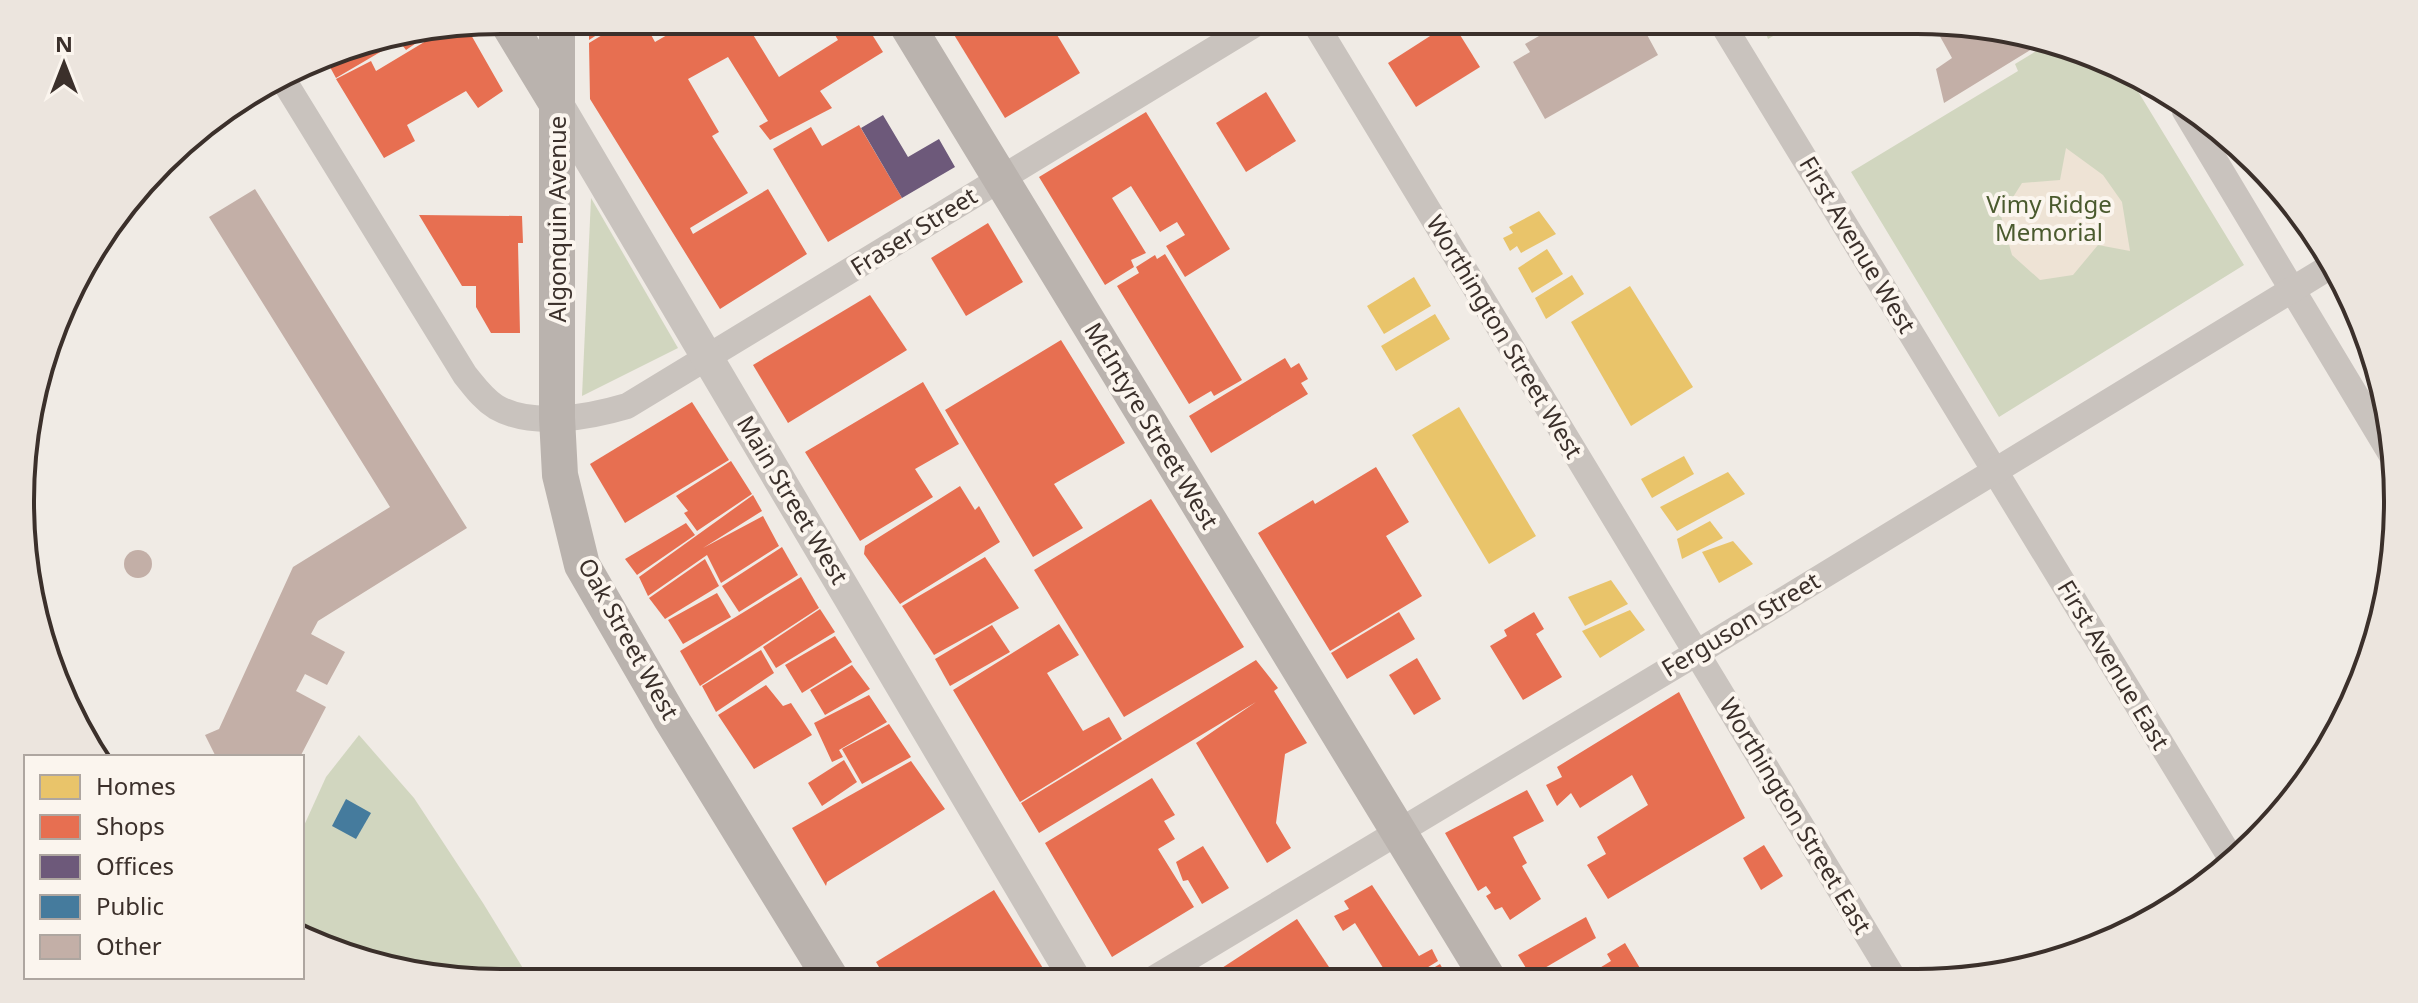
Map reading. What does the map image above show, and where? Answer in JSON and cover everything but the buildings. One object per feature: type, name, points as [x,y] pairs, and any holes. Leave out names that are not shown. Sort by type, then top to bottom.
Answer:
[{"type":"main road","name":"Main Street West","points":[[515,34],[558,105]]},
{"type":"main road","name":"Algonquin Avenue","points":[[557,34],[557,418]]},
{"type":"main road","name":"McIntyre Street West","points":[[913,34],[1482,969]]},
{"type":"main road","name":"Oak Street West","points":[[557,418],[560,475],[582,565],[670,717],[825,969]]},
{"type":"street","name":"Fraser Street","points":[[557,418],[594,416],[627,406],[709,359],[1239,34]]},
{"type":"street","name":"Worthington Street West","points":[[1321,34],[1695,654]]},
{"type":"street","name":"First Avenue West","points":[[1729,34],[1995,469]]},
{"type":"street","points":[[287,86],[465,375],[480,394],[497,408],[524,416],[557,418]]},
{"type":"street","name":"Main Street West","points":[[558,105],[1069,969]]},
{"type":"street","points":[[2194,126],[2379,435]]},
{"type":"street","name":"Ferguson Street","points":[[1170,969],[1695,654],[2323,271]]},
{"type":"street","name":"First Avenue East","points":[[1995,469],[2227,851]]},
{"type":"street","name":"Worthington Street East","points":[[1695,654],[1888,969]]},
{"type":"green space","name":"Vimy Ridge Memorial","points":[[2038,50],[2095,70],[2137,90],[2244,265],[1999,417],[1851,172],[2018,71],[2015,64]]},
{"type":"green space","points":[[591,198],[678,348],[582,396]]},
{"type":"green space","points":[[359,735],[414,798],[523,969],[471,968],[410,960],[351,944],[304,925],[304,826],[326,777]]},
{"type":"shaded area","points":[[2066,148],[2103,175],[2122,202],[2130,251],[2098,245],[2073,275],[2040,280],[2012,255],[2001,216],[2022,183],[2060,180]]}]
